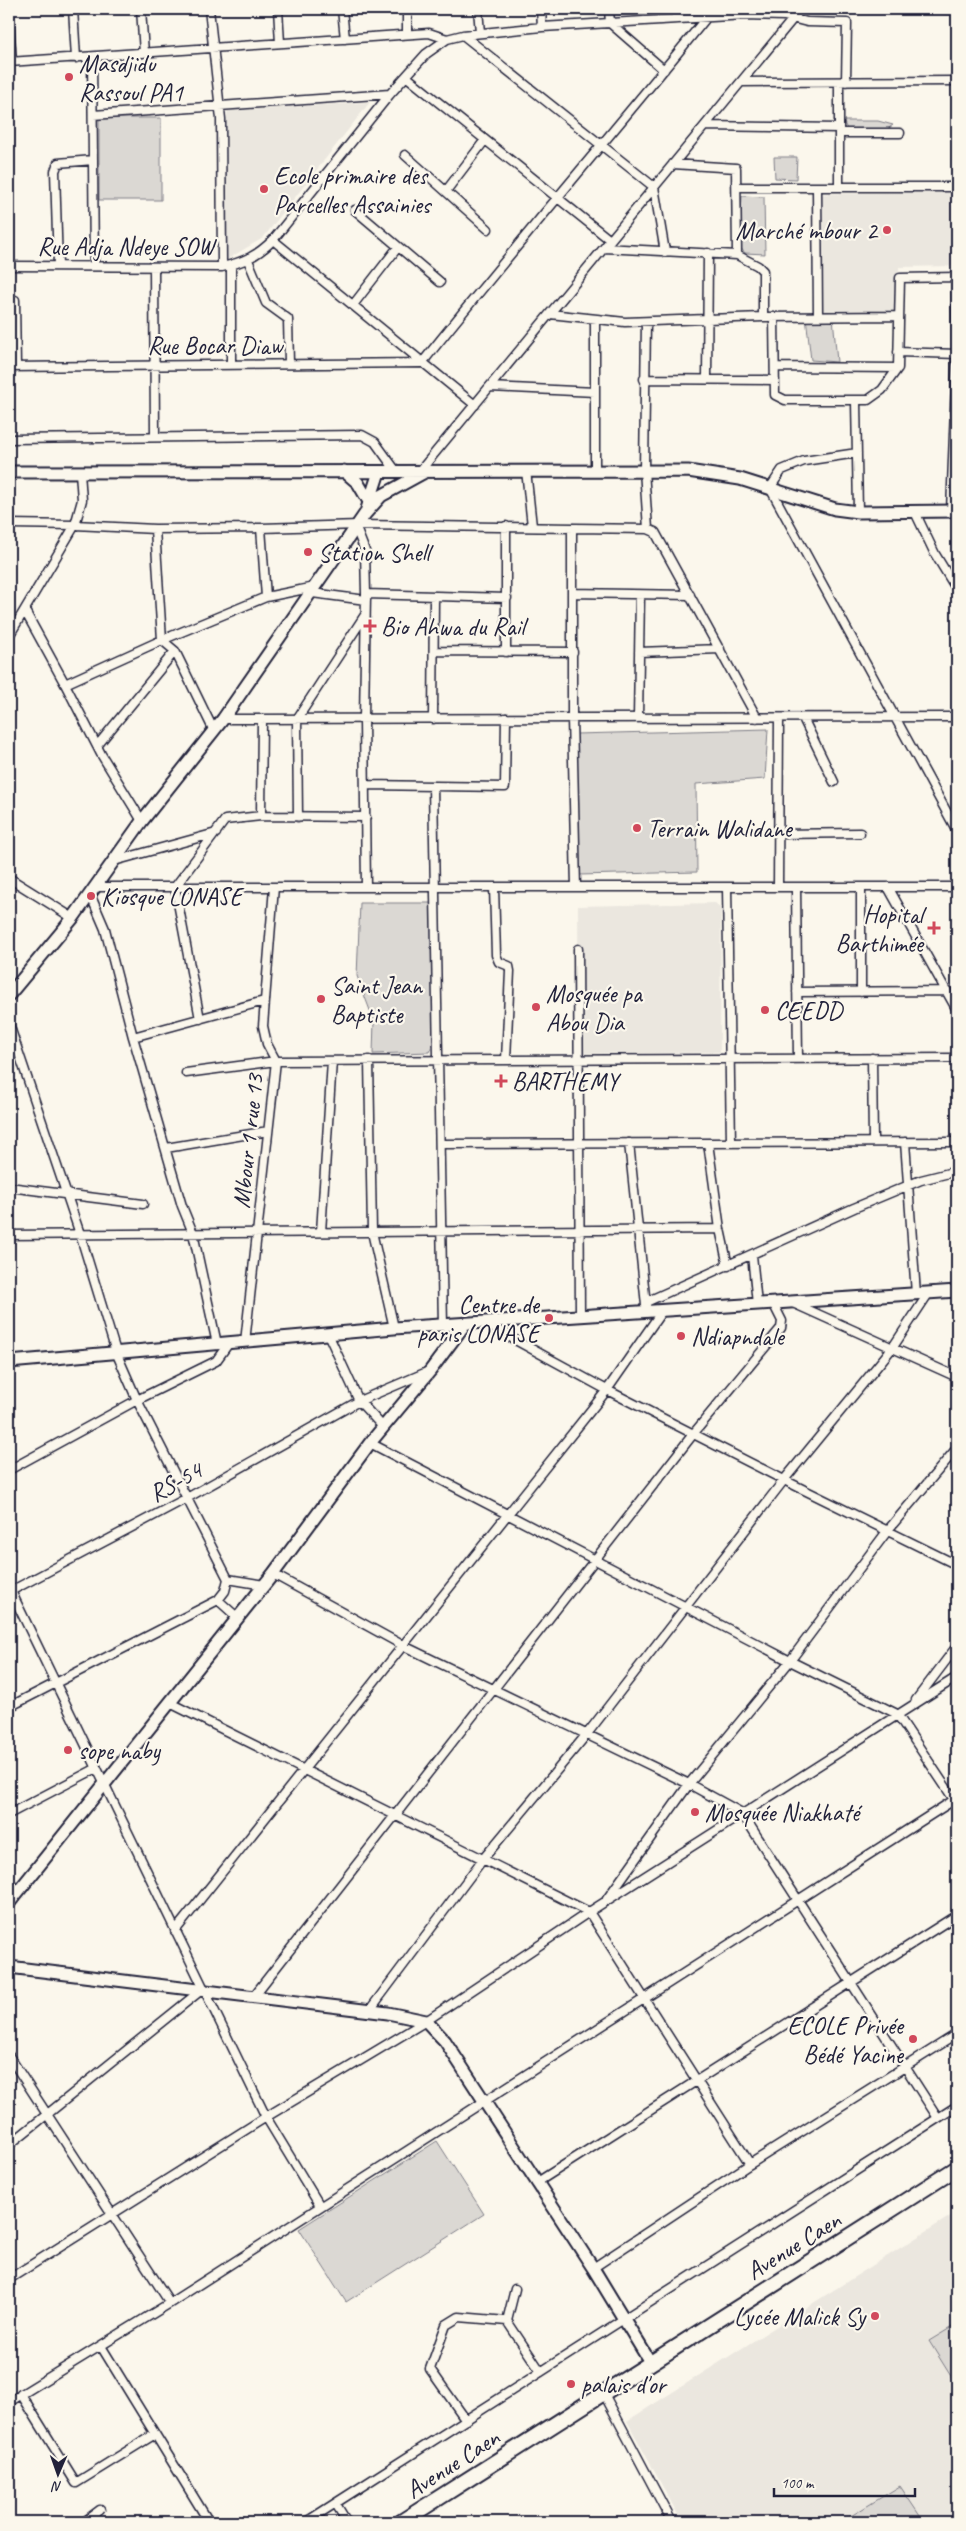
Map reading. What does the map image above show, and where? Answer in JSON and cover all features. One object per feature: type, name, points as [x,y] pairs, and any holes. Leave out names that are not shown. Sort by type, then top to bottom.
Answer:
[{"type":"highway","name":"Avenue Caen","points":[[403,2522],[603,2392],[957,2168]]},
{"type":"street","points":[[73,9],[76,58]]},
{"type":"street","points":[[141,9],[144,53]]},
{"type":"street","points":[[209,9],[220,106],[222,267]]},
{"type":"street","points":[[278,9],[280,43]]},
{"type":"street","points":[[342,9],[345,39]]},
{"type":"street","points":[[407,9],[407,34]]},
{"type":"street","points":[[478,9],[480,33]]},
{"type":"street","points":[[541,9],[542,27]]},
{"type":"street","points":[[609,9],[610,23],[664,70]]},
{"type":"street","points":[[676,9],[676,19]]},
{"type":"street","points":[[9,995],[73,918],[142,821],[223,719],[366,514],[381,496],[423,471],[610,240],[801,9]]},
{"type":"street","points":[[945,9],[957,9]]},
{"type":"street","points":[[289,364],[288,319],[266,303],[245,261],[258,255],[273,240],[390,94],[426,54],[447,39],[462,35],[542,27],[707,17],[746,12],[793,18],[807,22],[847,23],[839,131],[839,187]]},
{"type":"street","points":[[422,363],[707,17]]},
{"type":"street","points":[[9,20],[10,62],[407,34],[429,33],[447,39]]},
{"type":"street","points":[[462,35],[654,187],[665,252]]},
{"type":"street","points":[[92,57],[94,266]]},
{"type":"street","points":[[407,77],[610,240]]},
{"type":"street","points":[[741,82],[957,81]]},
{"type":"street","points":[[92,115],[390,94]]},
{"type":"street","points":[[705,126],[900,133]]},
{"type":"street","points":[[446,191],[486,140]]},
{"type":"street","points":[[406,155],[488,229]]},
{"type":"street","points":[[58,266],[55,171],[58,164],[93,160]]},
{"type":"street","points":[[673,164],[736,168],[737,255]]},
{"type":"street","points":[[737,187],[957,187]]},
{"type":"street","points":[[817,187],[818,316]]},
{"type":"street","points":[[355,210],[440,282]]},
{"type":"street","points":[[273,240],[475,406]]},
{"type":"street","points":[[353,305],[398,247]]},
{"type":"street","points":[[604,248],[737,255],[758,266],[763,271],[763,317]]},
{"type":"street","points":[[707,379],[708,254]]},
{"type":"street","name":"Rue Adja Ndeye SOW","points":[[9,266],[222,267],[245,261]]},
{"type":"street","points":[[230,265],[231,365]]},
{"type":"street","points":[[154,267],[155,437]]},
{"type":"street","points":[[9,472],[644,470],[715,473],[835,509],[858,512],[954,511],[957,277],[900,278],[898,368],[889,383],[876,396],[868,400],[780,399],[775,395],[774,317]]},
{"type":"street","points":[[12,367],[15,300]]},
{"type":"street","points":[[550,314],[595,320],[646,322],[763,317],[899,316]]},
{"type":"street","points":[[595,320],[595,470]]},
{"type":"street","points":[[646,322],[644,470],[648,528]]},
{"type":"street","points":[[898,352],[957,354]]},
{"type":"street","name":"Rue Bocar Diaw","points":[[12,367],[422,363]]},
{"type":"street","points":[[775,367],[898,368]]},
{"type":"street","points":[[644,378],[775,380]]},
{"type":"street","points":[[490,387],[595,392]]},
{"type":"street","points":[[856,401],[858,512]]},
{"type":"street","points":[[9,438],[362,435],[374,442],[387,472],[381,496]]},
{"type":"street","points":[[770,488],[782,470],[804,461],[857,453]]},
{"type":"street","points":[[526,470],[532,526]]},
{"type":"street","points":[[344,471],[358,483],[368,500]]},
{"type":"street","points":[[9,636],[75,525],[82,500],[80,472]]},
{"type":"street","points":[[366,514],[368,500],[387,472]]},
{"type":"street","points":[[770,488],[957,831]]},
{"type":"street","points":[[915,512],[935,554],[957,590]]},
{"type":"street","points":[[9,524],[155,528],[357,526],[648,528],[655,532],[757,718]]},
{"type":"street","points":[[357,526],[365,551],[366,887]]},
{"type":"street","points":[[506,526],[506,652]]},
{"type":"street","points":[[155,528],[162,640],[175,651],[214,731]]},
{"type":"street","points":[[261,528],[266,597]]},
{"type":"street","points":[[572,528],[572,718],[576,887]]},
{"type":"street","points":[[65,684],[162,640],[266,597],[313,590],[366,597],[507,598]]},
{"type":"street","points":[[572,593],[690,595]]},
{"type":"street","points":[[638,718],[640,595]]},
{"type":"street","points":[[433,719],[434,597]]},
{"type":"street","points":[[25,611],[97,746],[142,821]]},
{"type":"street","points":[[298,817],[297,719],[366,615]]},
{"type":"street","points":[[640,652],[720,649]]},
{"type":"street","points":[[97,746],[175,651]]},
{"type":"street","points":[[434,652],[573,652]]},
{"type":"street","points":[[223,719],[957,717]]},
{"type":"street","points":[[366,785],[505,788],[506,718]]},
{"type":"street","points":[[778,887],[780,718]]},
{"type":"street","points":[[803,718],[834,782]]},
{"type":"street","points":[[261,816],[262,719]]},
{"type":"street","points":[[433,786],[444,1326]]},
{"type":"street","points":[[200,1019],[175,887],[227,819],[261,816],[366,817]]},
{"type":"street","points":[[114,861],[216,833]]},
{"type":"street","points":[[778,834],[860,833]]},
{"type":"street","points":[[9,878],[73,918]]},
{"type":"street","points":[[93,891],[175,887],[957,887]]},
{"type":"street","name":"Mbour 1 rue 13","points":[[245,1342],[276,1061],[267,1044],[263,1026],[274,887]]},
{"type":"street","points":[[494,887],[496,955],[500,962],[509,966],[510,971],[506,1060]]},
{"type":"street","points":[[727,887],[731,1143]]},
{"type":"street","points":[[796,887],[798,1059]]},
{"type":"street","points":[[861,992],[862,887]]},
{"type":"street","points":[[888,887],[957,1010]]},
{"type":"street","points":[[93,891],[105,930],[132,1037],[182,1206],[193,1233],[217,1344]]},
{"type":"street","points":[[578,949],[580,1315]]},
{"type":"street","points":[[797,992],[947,991]]},
{"type":"street","points":[[132,1037],[264,1001]]},
{"type":"street","points":[[9,1024],[80,1234],[116,1352],[137,1400],[228,1579],[225,1591],[218,1600],[9,1707]]},
{"type":"street","points":[[872,1058],[873,1142]]},
{"type":"street","points":[[186,1073],[276,1061],[957,1058]]},
{"type":"street","points":[[369,1060],[372,1232],[394,1328]]},
{"type":"street","points":[[321,1232],[332,1061]]},
{"type":"street","points":[[166,1148],[268,1131]]},
{"type":"street","points":[[369,2011],[483,1859],[587,1734],[688,1607],[784,1480],[893,1347],[922,1294],[908,1185],[905,1142]]},
{"type":"street","points":[[440,1144],[957,1142]]},
{"type":"street","points":[[708,1143],[720,1230],[728,1266]]},
{"type":"street","points":[[629,1144],[646,1307]]},
{"type":"street","points":[[9,1360],[245,1342],[394,1328],[486,1324],[646,1307],[728,1266],[854,1208],[908,1185],[957,1171]]},
{"type":"street","points":[[9,1187],[143,1204]]},
{"type":"street","points":[[9,1235],[720,1230]]},
{"type":"street","points":[[752,1255],[757,1304]]},
{"type":"street","points":[[646,1307],[662,1311],[957,1291]]},
{"type":"street","points":[[790,1302],[957,1377]]},
{"type":"street","points":[[253,1997],[694,1433],[781,1328],[782,1321],[773,1303]]},
{"type":"street","points":[[175,1931],[608,1390],[662,1311]]},
{"type":"street","points":[[9,1903],[105,1786],[273,1574],[370,1443],[430,1371],[465,1324]]},
{"type":"street","points":[[486,1324],[608,1390],[784,1480],[957,1565]]},
{"type":"street","points":[[328,1334],[359,1401],[383,1427]]},
{"type":"street","points":[[9,1470],[137,1400],[216,1361],[229,1343]]},
{"type":"street","name":"RS-54","points":[[9,1590],[188,1498],[359,1401],[430,1371]]},
{"type":"street","points":[[10,2398],[21,2394],[101,2346],[645,1997],[956,1801],[897,1714],[790,1661],[370,1443]]},
{"type":"street","points":[[604,1903],[689,1784],[790,1661],[888,1530],[957,1448]]},
{"type":"street","points":[[273,1574],[404,1646],[689,1784],[742,1814],[907,2066],[938,2118]]},
{"type":"street","points":[[228,1579],[264,1585]]},
{"type":"street","points":[[9,1590],[56,1683],[203,1992],[266,2117],[320,2206]]},
{"type":"street","points":[[218,1600],[238,1618]]},
{"type":"street","points":[[912,1704],[957,1646]]},
{"type":"street","points":[[9,2279],[266,2117],[426,2022],[589,1912],[957,1677]]},
{"type":"street","points":[[170,1703],[589,1912],[750,2164]]},
{"type":"street","points":[[9,1814],[97,1768]]},
{"type":"street","points":[[536,2183],[957,1915]]},
{"type":"street","points":[[9,1967],[408,2016],[426,2022],[445,2041],[593,2268],[650,2362]]},
{"type":"street","points":[[9,2145],[46,2113],[203,1992]]},
{"type":"street","points":[[593,2268],[750,2164],[957,2034]]},
{"type":"street","points":[[9,2056],[170,2302]]},
{"type":"street","points":[[306,2522],[957,2106]]},
{"type":"street","points":[[515,2289],[507,2321],[541,2372]]},
{"type":"street","points":[[466,2420],[430,2369],[446,2325],[459,2317],[507,2321]]},
{"type":"street","points":[[101,2346],[209,2522]]},
{"type":"street","points":[[603,2392],[672,2522]]},
{"type":"street","points":[[21,2394],[76,2483],[155,2434]]},
{"type":"street","points":[[336,2504],[347,2522]]},
{"type":"street","points":[[84,2522],[100,2510]]},
{"type":"shaded area","name":"Ecole primaire des Parcelles Assainies","points":[[370,102],[263,238],[226,260],[227,111]]},
{"type":"shaded area","points":[[99,118],[161,118],[161,200],[99,200]]},
{"type":"shaded area","points":[[843,121],[878,121],[893,125],[879,135],[848,131]]},
{"type":"shaded area","points":[[774,157],[797,157],[796,179],[775,178]]},
{"type":"shaded area","name":"Marché mbour 2","points":[[954,192],[955,266],[899,267],[897,311],[820,311],[818,194]]},
{"type":"shaded area","points":[[742,196],[764,197],[765,254],[745,253],[739,246]]},
{"type":"shaded area","points":[[806,317],[833,317],[837,362],[811,360]]},
{"type":"shaded area","name":"Terrain Walidane","points":[[768,729],[765,779],[696,784],[697,872],[579,875],[576,734]]},
{"type":"shaded area","points":[[360,903],[433,903],[433,1043],[429,1052],[373,1054],[374,1021],[357,976]]},
{"type":"shaded area","points":[[715,903],[721,908],[720,1052],[579,1054],[578,906]]},
{"type":"shaded area","points":[[437,2141],[484,2214],[346,2302],[299,2229]]},
{"type":"shaded area","name":"Lycée Malick Sy","points":[[957,2212],[957,2522],[682,2522],[627,2421]]},
{"type":"shaded area","points":[[957,2324],[957,2386],[929,2341]]},
{"type":"shaded area","points":[[900,2486],[924,2522],[841,2522]]},
{"type":"place","name":"Masdjidu Rassoul PA1","points":[[69,77]]},
{"type":"place","name":"Ecole primaire des Parcelles Assainies","points":[[264,189]]},
{"type":"place","name":"Marché mbour 2","points":[[887,230]]},
{"type":"place","name":"Station Shell","points":[[308,552]]},
{"type":"place","name":"Bio Ahwa du Rail","points":[[370,626]]},
{"type":"place","name":"Terrain Walidane","points":[[637,828]]},
{"type":"place","name":"Kiosque LONASE","points":[[91,896]]},
{"type":"place","name":"Hopital Barthimée","points":[[934,928]]},
{"type":"place","name":"Saint Jean Baptiste","points":[[321,999]]},
{"type":"place","name":"Mosquée pa Abou Dia","points":[[536,1007]]},
{"type":"place","name":"CEEDD","points":[[765,1010]]},
{"type":"place","name":"BARTHEMY","points":[[501,1081]]},
{"type":"place","name":"Centre de paris LONASE","points":[[549,1318]]},
{"type":"place","name":"Ndiapndale","points":[[681,1336]]},
{"type":"place","name":"sope naby","points":[[68,1750]]},
{"type":"place","name":"Mosquée Niakhaté","points":[[695,1812]]},
{"type":"place","name":"ECOLE Privée Bédé Yacine","points":[[913,2039]]},
{"type":"place","name":"Lycée Malick Sy","points":[[875,2316]]},
{"type":"place","name":"palais d'or","points":[[571,2384]]}]
